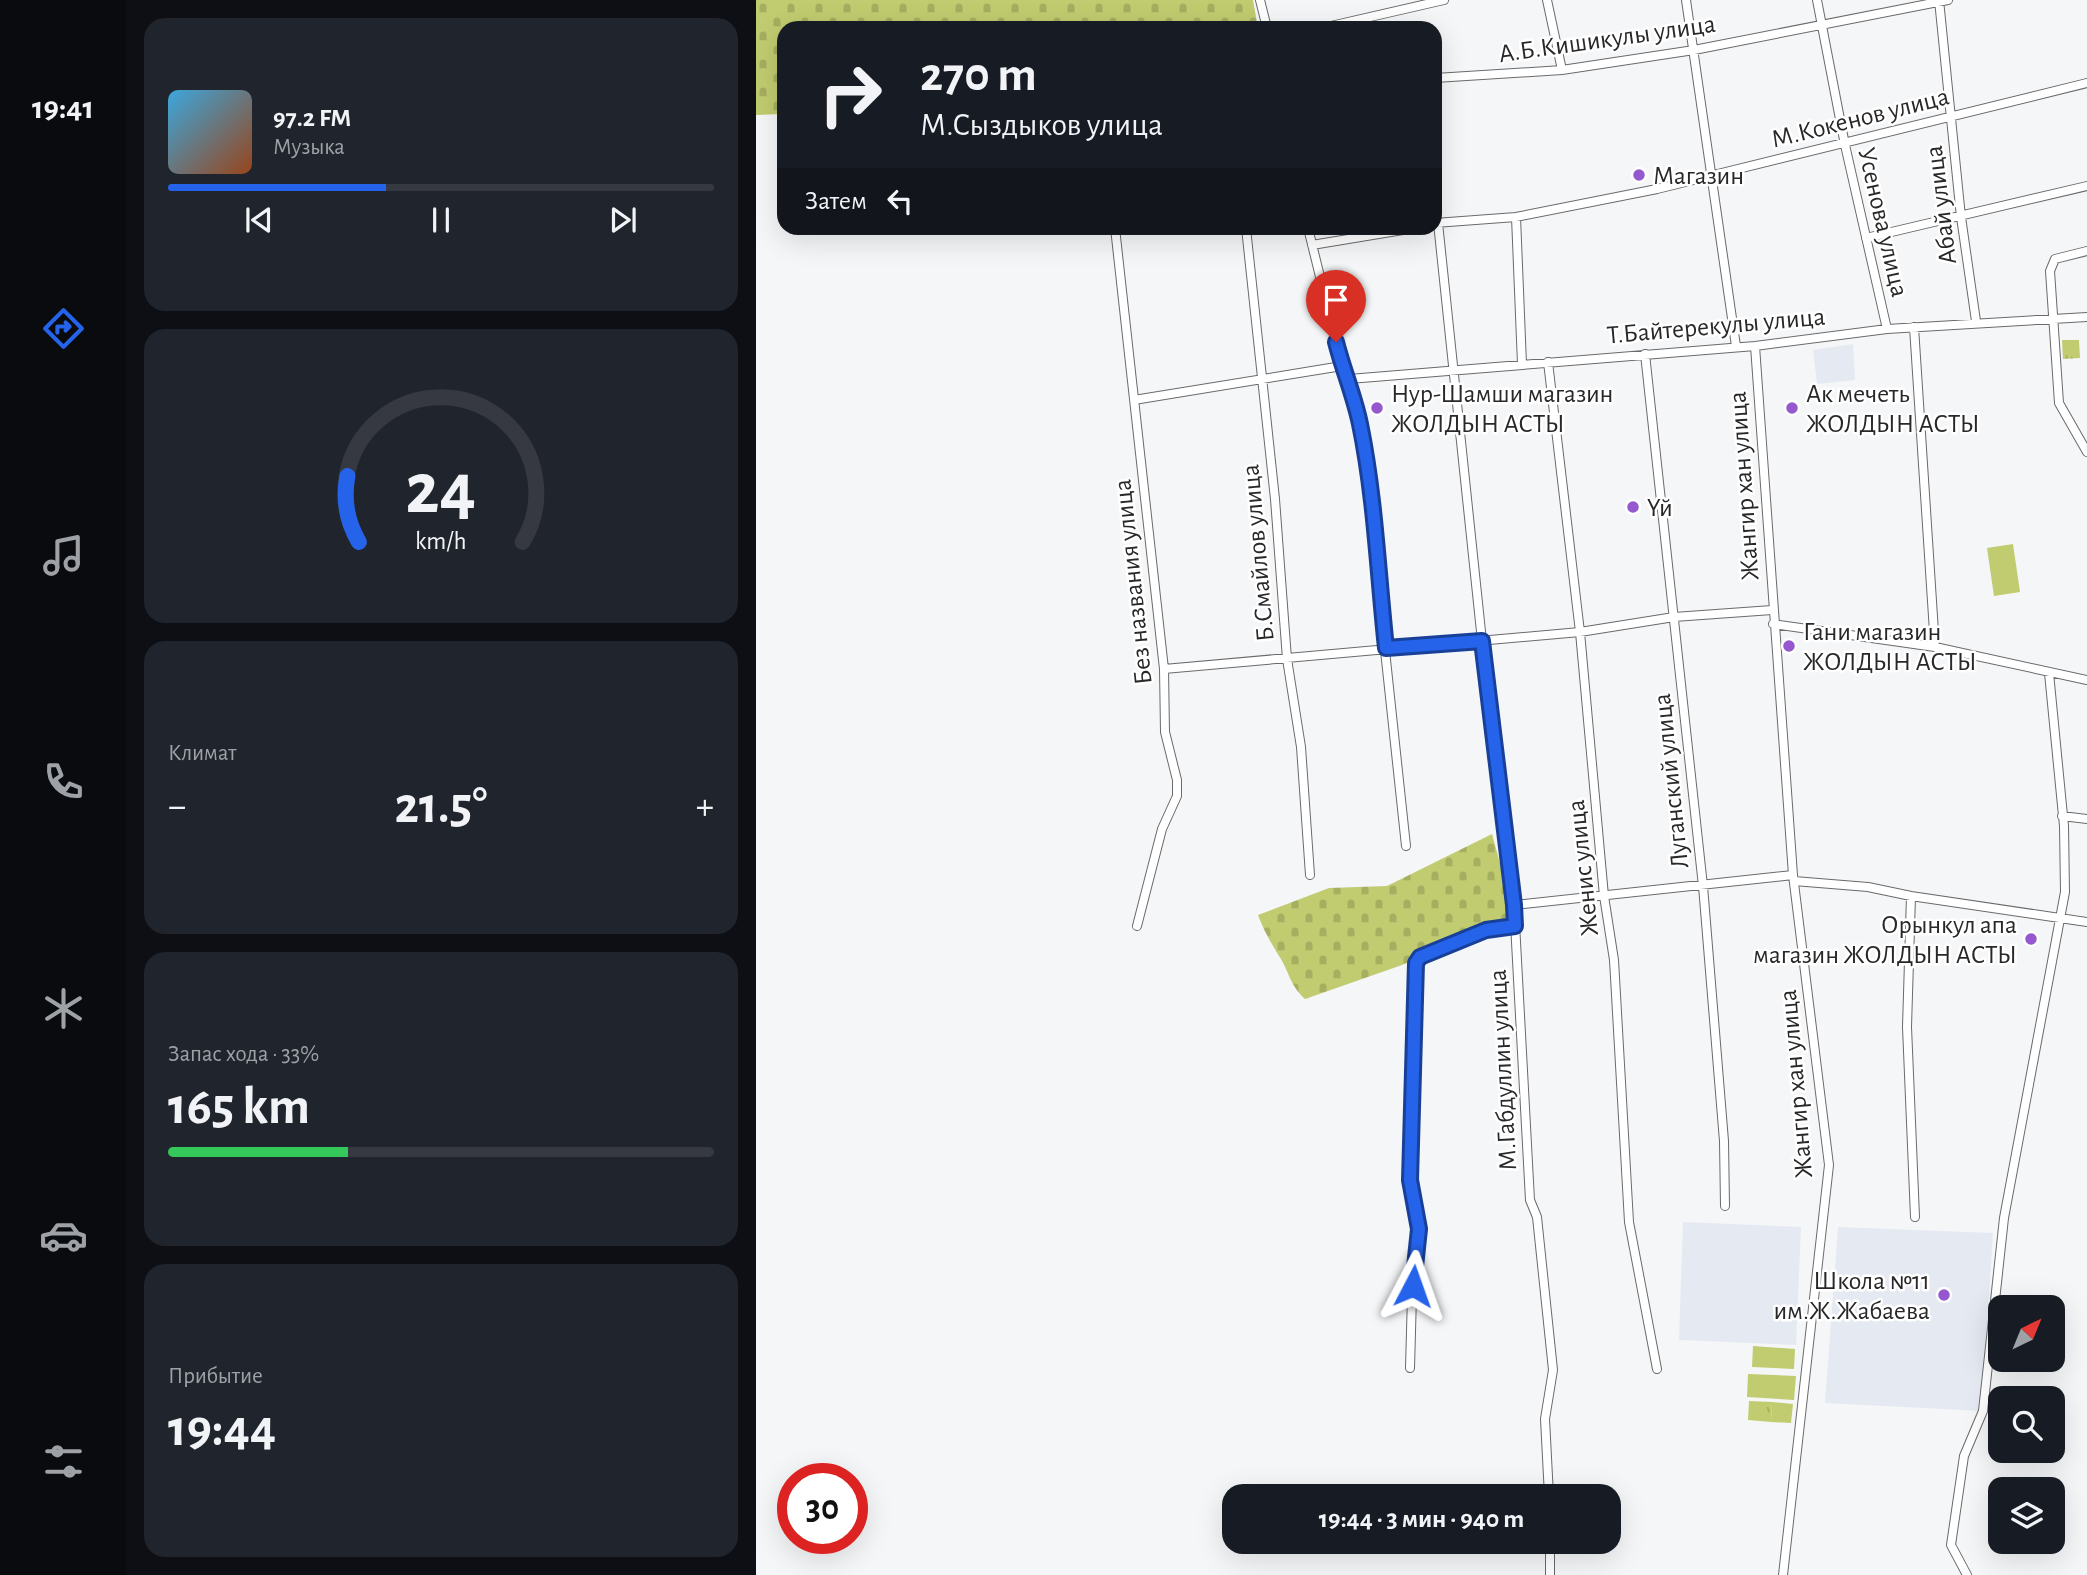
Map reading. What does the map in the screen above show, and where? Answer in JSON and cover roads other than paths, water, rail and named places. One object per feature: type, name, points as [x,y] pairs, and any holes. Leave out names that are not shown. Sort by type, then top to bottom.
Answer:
[{"type":"street","points":[[1260,0],[1265,21]]},
{"type":"street","points":[[1352,21],[1444,0]]},
{"type":"street","points":[[1547,0],[1562,70]]},
{"type":"street","points":[[1686,0],[1713,173],[1735,346]]},
{"type":"street","name":"Усенова улица","points":[[1817,0],[1845,145],[1887,329]]},
{"type":"street","name":"А.Б.Кишикулы улица","points":[[1442,78],[1562,70],[1694,50],[1942,1]]},
{"type":"street","name":"Абай улица","points":[[1942,1],[1961,217],[1976,321]]},
{"type":"street","name":"М.Кокенов улица","points":[[1442,223],[1516,217],[1657,189],[1713,173],[1845,145],[2087,83]]},
{"type":"street","points":[[1866,238],[2087,186]]},
{"type":"street","points":[[1516,217],[1522,364]]},
{"type":"street","name":"Без названия улица","points":[[1116,235],[1164,669],[1165,732],[1177,780],[1177,796],[1162,829],[1137,926]]},
{"type":"street","name":"Б.Смайлов улица","points":[[1247,235],[1260,379],[1275,499],[1287,659],[1300,747],[1310,875]]},
{"type":"street","points":[[1309,235],[1342,366],[1349,379],[1361,427],[1406,846]]},
{"type":"street","points":[[1311,245],[1372,235]]},
{"type":"street","name":"М.Габдуллин улица","points":[[1438,235],[1482,641],[1514,905],[1530,1200],[1537,1217],[1553,1370],[1545,1419],[1548,1484]]},
{"type":"street","points":[[2087,251],[2055,259],[2050,271],[2059,403],[2087,452]]},
{"type":"street","name":"Т.Байтерекулы улица","points":[[1349,379],[1755,346],[1976,321],[2087,317]]},
{"type":"street","points":[[1914,327],[1935,647]]},
{"type":"street","name":"Жангир хан улица","points":[[1755,346],[1773,624],[1794,878],[1829,1165],[1783,1575]]},
{"type":"street","name":"Луганский улица","points":[[1645,354],[1703,886],[1724,1141],[1725,1206]]},
{"type":"street","name":"Женис улица","points":[[1548,362],[1580,632],[1604,896],[1614,960],[1629,1222],[1657,1369]]},
{"type":"street","points":[[1134,400],[1342,366]]},
{"type":"street","points":[[1164,669],[1580,632],[1674,617],[1772,610]]},
{"type":"street","points":[[1773,624],[1935,647],[2087,680]]},
{"type":"street","points":[[1967,1575],[1951,1545],[1962,1469],[1974,1427],[1983,1411],[2004,1218],[2037,1032],[2063,917],[2065,892],[2062,816],[2049,673]]},
{"type":"street","points":[[2062,816],[2087,819]]},
{"type":"street","points":[[1514,905],[1794,878],[2087,922]]},
{"type":"street","points":[[1911,896],[1907,1027],[1915,1217]]},
{"type":"street","points":[[1410,1368],[1413,1259],[1419,1229],[1410,1180],[1416,963],[1420,957],[1486,930],[1515,926]]},
{"type":"street","points":[[1550,1554],[1550,1575]]},
{"type":"place","name":"Магазин","points":[[1639,175]]},
{"type":"place","name":"Нур-Шамши магазин ЖОЛДЫН АСТЫ","points":[[1377,408]]},
{"type":"place","name":"Ак мечеть ЖОЛДЫН АСТЫ","points":[[1792,408]]},
{"type":"place","name":"Үй","points":[[1633,507]]},
{"type":"place","name":"Гани магазин ЖОЛДЫН АСТЫ","points":[[1789,646]]},
{"type":"place","name":"Орынкул апа магазин ЖОЛДЫН АСТЫ","points":[[2031,939]]},
{"type":"place","name":"Школа №11 им.Ж.Жабаева","points":[[1944,1295]]}]
